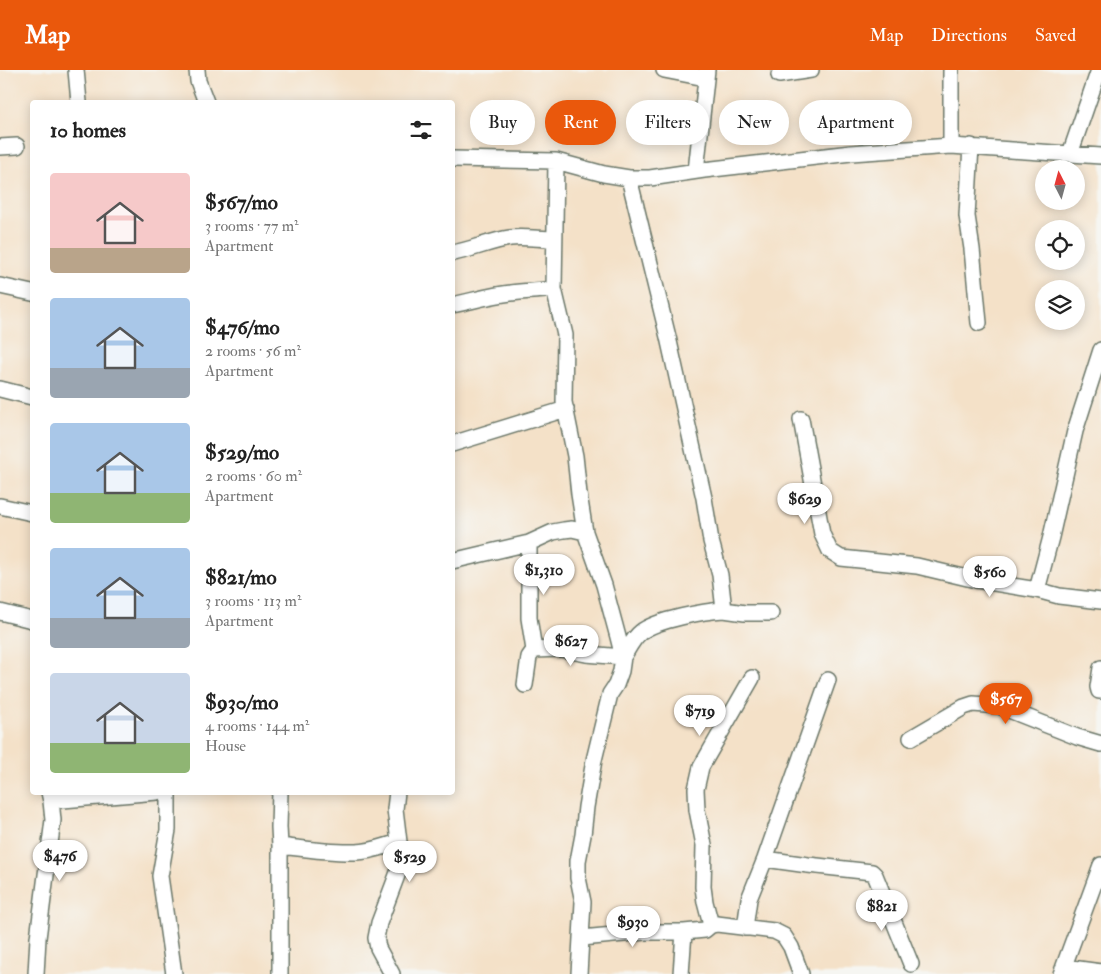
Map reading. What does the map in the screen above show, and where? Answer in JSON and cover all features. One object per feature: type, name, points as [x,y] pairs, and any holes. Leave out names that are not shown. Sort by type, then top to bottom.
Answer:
[{"type":"street","points":[[76,70],[79,100]]},
{"type":"street","points":[[197,70],[198,81],[205,100]]},
{"type":"street","points":[[664,70],[706,74],[696,171]]},
{"type":"street","points":[[779,75],[811,70]]},
{"type":"street","points":[[951,70],[951,146]]},
{"type":"street","points":[[1070,154],[1099,70]]},
{"type":"street","points":[[0,147],[17,146]]},
{"type":"street","points":[[455,159],[556,161],[604,174],[629,178],[650,178],[851,152],[951,146],[1101,156]]},
{"type":"street","points":[[970,146],[966,216],[972,249],[978,324]]},
{"type":"street","points":[[556,161],[554,290],[565,335],[564,383],[566,409],[575,456],[585,532],[604,585],[622,657],[621,670],[616,685],[610,694],[594,760],[578,861],[578,878],[583,902],[579,974]]},
{"type":"street","points":[[629,178],[668,337],[704,498],[711,541],[720,575],[724,610]]},
{"type":"street","points":[[455,252],[512,238],[554,239]]},
{"type":"street","points":[[0,286],[30,293]]},
{"type":"street","points":[[455,304],[512,293],[554,290]]},
{"type":"street","points":[[1037,590],[1075,431],[1101,350]]},
{"type":"street","points":[[0,389],[30,396]]},
{"type":"street","points":[[455,443],[566,409]]},
{"type":"street","points":[[801,419],[822,534],[830,551],[841,558],[917,566],[976,580],[1037,590],[1059,596],[1101,600]]},
{"type":"street","points":[[0,506],[30,513]]},
{"type":"street","points":[[455,560],[529,543],[553,532],[572,529],[585,532]]},
{"type":"street","points":[[529,543],[530,618],[534,650]]},
{"type":"street","points":[[622,657],[637,636],[652,626],[708,611],[724,610],[744,613],[771,613]]},
{"type":"street","points":[[0,612],[30,620]]},
{"type":"street","points":[[525,684],[528,657],[534,650],[560,649],[586,654],[622,657]]},
{"type":"street","points":[[1101,668],[1098,686],[1101,691]]},
{"type":"street","points":[[711,925],[705,902],[704,845],[697,810],[696,789],[701,767],[752,678]]},
{"type":"street","points":[[745,928],[749,899],[828,680]]},
{"type":"street","points":[[911,738],[964,707],[973,704],[999,706],[1077,737],[1101,744]]},
{"type":"street","points":[[36,974],[38,938],[53,820],[50,796],[77,795]]},
{"type":"street","points":[[168,795],[168,830],[160,876],[174,974]]},
{"type":"street","points":[[280,795],[280,974]]},
{"type":"street","points":[[392,974],[378,948],[376,938],[379,923],[399,870],[396,809],[398,795]]},
{"type":"street","points":[[280,846],[335,852],[357,852],[372,850],[398,842]]},
{"type":"street","points":[[765,858],[872,872],[875,875],[911,964]]},
{"type":"street","points":[[1101,865],[1062,970],[1101,972]]},
{"type":"street","points":[[582,938],[645,932],[705,930],[711,925],[717,924],[774,931],[784,936],[791,947],[801,974]]},
{"type":"street","points":[[681,974],[684,932]]}]
